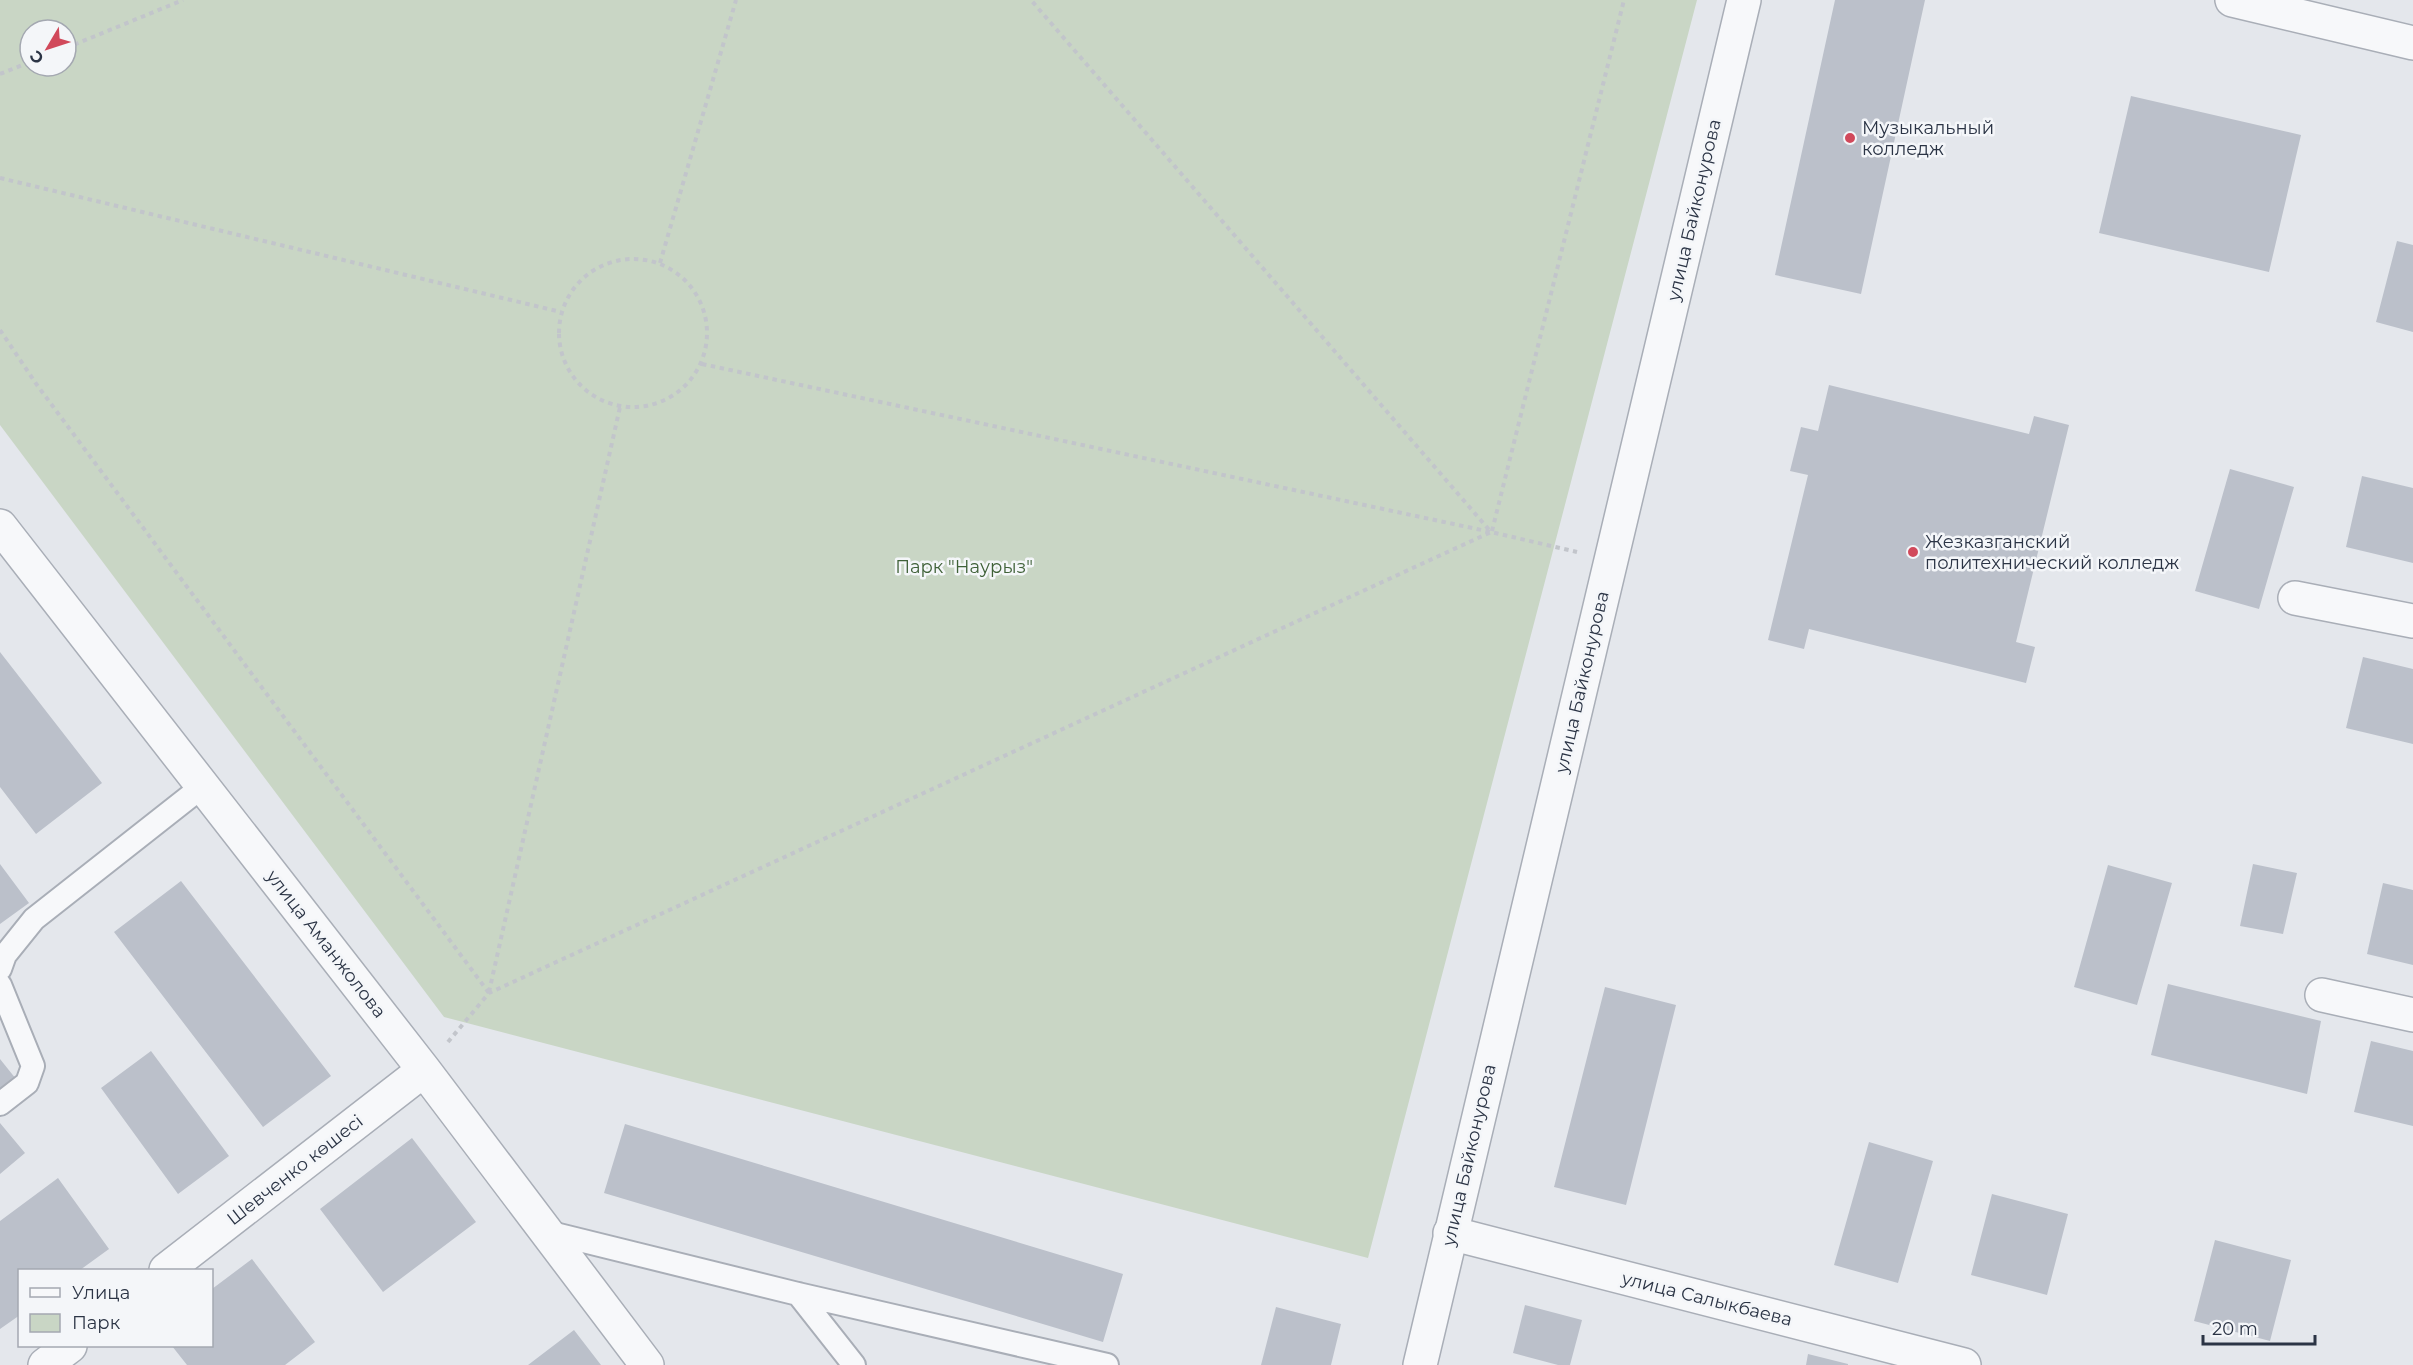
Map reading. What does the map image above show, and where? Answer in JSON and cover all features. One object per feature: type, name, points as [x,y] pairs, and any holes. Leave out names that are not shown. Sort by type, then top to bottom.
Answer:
[{"type":"street","name":"улица Байконурова","points":[[1420,1365],[1744,0]]},
{"type":"street","points":[[2232,0],[2413,43]]},
{"type":"street","name":"улица Аманжолова","points":[[3,535],[203,786],[424,1070],[647,1365]]},
{"type":"street","points":[[2295,598],[2413,621]]},
{"type":"street","points":[[2322,994],[2413,1015]]},
{"type":"street","name":"Шевченко көшесі","points":[[167,1269],[424,1070]]},
{"type":"street","name":"улица Салыкбаева","points":[[1450,1233],[1916,1359],[1964,1365]]},
{"type":"street","points":[[45,1365],[69,1347]]},
{"type":"lane","points":[[0,969],[5,955],[34,919],[203,786]]},
{"type":"lane","points":[[0,985],[33,1066],[27,1083],[0,1104]]},
{"type":"lane","points":[[547,1232],[798,1294],[1107,1365]]},
{"type":"lane","points":[[798,1294],[854,1365]]},
{"type":"path","points":[[78,43],[183,0]]},
{"type":"path","points":[[660,263],[736,0]]},
{"type":"path","points":[[1031,0],[1491,532]]},
{"type":"path","points":[[1491,532],[1624,0]]},
{"type":"path","points":[[0,74],[18,67]]},
{"type":"path","points":[[0,178],[561,312]]},
{"type":"path","points":[[637,258],[660,263],[681,275],[697,294],[707,316],[708,340],[702,364],[688,384],[669,399],[645,407],[620,406],[597,398],[577,382],[564,361],[559,336],[561,312],[572,289],[590,272],[612,261],[637,258]]},
{"type":"path","points":[[0,330],[44,395],[489,993]]},
{"type":"path","points":[[702,364],[1491,532],[1611,560]]},
{"type":"path","points":[[489,993],[620,406]]},
{"type":"path","points":[[424,1070],[489,993],[1491,532]]},
{"type":"green space","name":"Парк \"Наурыз\"","points":[[0,0],[1697,0],[1368,1258],[444,1017],[0,425]]},
{"type":"building","name":"Музыкальный колледж","points":[[1835,0],[1925,0],[1861,294],[1775,275]]},
{"type":"building","points":[[2131,96],[2301,135],[2269,272],[2099,233]]},
{"type":"building","points":[[2397,241],[2413,245],[2413,332],[2376,322]]},
{"type":"building","name":"Жезказганский политехнический колледж","points":[[1829,385],[2029,434],[2034,416],[2069,425],[2016,642],[2035,647],[2026,683],[1809,629],[1804,649],[1768,640],[1808,475],[1790,471],[1801,427],[1818,431]]},
{"type":"building","points":[[2230,469],[2294,487],[2259,609],[2195,591]]},
{"type":"building","points":[[2362,476],[2413,488],[2413,563],[2346,547]]},
{"type":"building","points":[[0,652],[102,783],[36,834],[0,787]]},
{"type":"building","points":[[2363,657],[2413,669],[2413,744],[2346,728]]},
{"type":"building","points":[[0,864],[29,903],[0,924]]},
{"type":"building","points":[[2253,864],[2297,873],[2283,934],[2240,926]]},
{"type":"building","points":[[2108,865],[2172,883],[2137,1005],[2074,987]]},
{"type":"building","points":[[181,881],[331,1076],[263,1127],[114,932]]},
{"type":"building","points":[[2383,883],[2413,890],[2413,965],[2367,954]]},
{"type":"building","points":[[2168,984],[2321,1021],[2307,1094],[2151,1055]]},
{"type":"building","points":[[1605,987],[1676,1005],[1626,1205],[1554,1187]]},
{"type":"building","points":[[2371,1041],[2413,1051],[2413,1126],[2354,1112]]},
{"type":"building","points":[[151,1051],[229,1156],[178,1194],[101,1088]]},
{"type":"building","points":[[0,1059],[16,1079],[0,1092]]},
{"type":"building","points":[[0,1123],[25,1153],[0,1174]]},
{"type":"building","points":[[625,1124],[1123,1274],[1103,1342],[604,1193]]},
{"type":"building","points":[[412,1138],[476,1222],[383,1292],[320,1209]]},
{"type":"building","points":[[1869,1142],[1933,1161],[1898,1283],[1834,1265]]},
{"type":"building","points":[[58,1178],[109,1249],[81,1269],[18,1269],[18,1316],[0,1329],[0,1221]]},
{"type":"building","points":[[1992,1194],[2068,1214],[2047,1295],[1971,1275]]},
{"type":"building","points":[[2215,1240],[2291,1260],[2270,1341],[2194,1321]]},
{"type":"building","points":[[252,1259],[315,1342],[285,1365],[187,1365],[173,1347],[213,1347],[213,1288]]},
{"type":"building","points":[[1525,1305],[1582,1320],[1570,1365],[1558,1365],[1513,1353]]},
{"type":"building","points":[[1276,1307],[1341,1324],[1331,1365],[1261,1365]]},
{"type":"building","points":[[574,1330],[601,1365],[528,1365]]},
{"type":"building","points":[[1808,1354],[1848,1364],[1848,1365],[1806,1365]]},
{"type":"place","name":"Музыкальный колледж","points":[[1850,138]]},
{"type":"place","name":"Жезказганский политехнический колледж","points":[[1913,552]]}]
